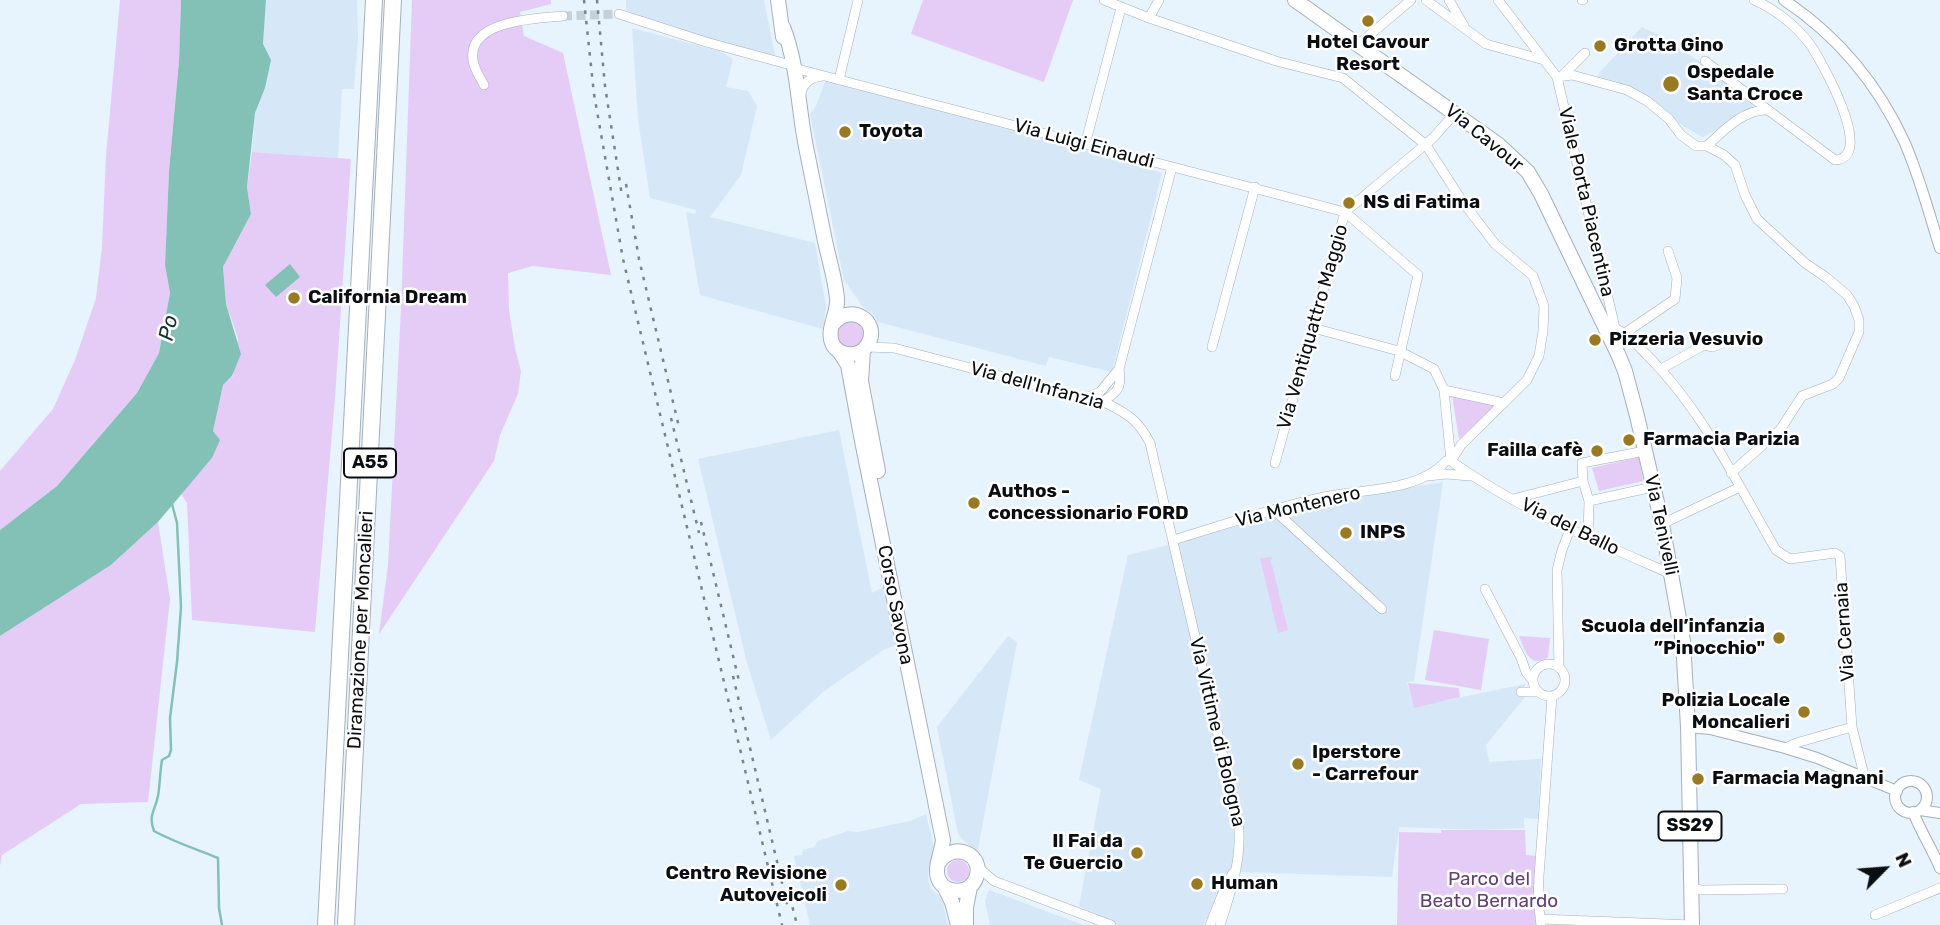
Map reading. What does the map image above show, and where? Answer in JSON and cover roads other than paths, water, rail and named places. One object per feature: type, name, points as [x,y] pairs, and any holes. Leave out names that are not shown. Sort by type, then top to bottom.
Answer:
[{"type":"highway","name":"Diramazione per Moncalieri","points":[[326,925],[374,0]]},
{"type":"highway","name":"Diramazione per Moncalieri","points":[[345,925],[393,0]]},
{"type":"highway","points":[[319,925],[328,874]]},
{"type":"main road","points":[[778,0],[800,98],[802,122],[826,245],[845,297],[858,315]]},
{"type":"main road","name":"Via Cavour","points":[[1296,0],[1512,156],[1536,183],[1611,330]]},
{"type":"main road","points":[[791,66],[794,98],[802,122]]},
{"type":"main road","points":[[833,269],[838,302],[831,329],[831,341],[839,351],[854,354],[865,349],[871,335],[864,318],[844,315],[833,324]]},
{"type":"main road","name":"Via Tenivelli","points":[[1611,330],[1625,371],[1645,451],[1671,574],[1683,641],[1688,725]]},
{"type":"main road","name":"Corso Savona","points":[[865,349],[861,381],[940,785],[950,831],[965,852]]},
{"type":"main road","name":"Corso Savona","points":[[839,351],[848,365],[941,828],[943,840],[940,860]]},
{"type":"main road","name":"SS29","points":[[1688,725],[1692,925]]},
{"type":"main road","points":[[958,925],[952,902],[938,878],[937,866],[951,851],[965,852],[975,860],[977,866],[976,878],[966,907],[966,925]]},
{"type":"main road","points":[[945,888],[955,891],[972,885]]},
{"type":"street","points":[[839,79],[858,0]]},
{"type":"street","points":[[1104,0],[1276,61],[1343,78],[1426,145],[1494,244],[1533,276],[1544,306],[1539,356],[1527,380],[1461,445],[1450,468]]},
{"type":"street","points":[[1149,18],[1159,0]]},
{"type":"street","points":[[1359,44],[1412,0]]},
{"type":"street","points":[[1426,0],[1486,44],[1545,61]]},
{"type":"street","points":[[1449,0],[1466,29]]},
{"type":"street","points":[[1497,0],[1545,61],[1564,75],[1627,90],[1669,118],[1681,135],[1696,146],[1707,146],[1724,155],[1735,165],[1757,219],[1805,263],[1827,278],[1854,306],[1859,320],[1859,332],[1839,378],[1833,384],[1802,396],[1781,430],[1731,473]]},
{"type":"street","points":[[1705,61],[1835,160],[1846,156],[1850,145],[1849,127],[1822,62],[1807,41],[1786,21],[1754,0]]},
{"type":"street","points":[[1784,0],[1843,48],[1868,78],[1905,143],[1938,233],[1940,248]]},
{"type":"street","points":[[1085,145],[1121,8]]},
{"type":"street","name":"Via Luigi Einaudi","points":[[618,14],[824,75],[1345,212]]},
{"type":"street","points":[[484,85],[472,59],[473,50],[480,37],[490,29],[504,24],[563,16]]},
{"type":"street","points":[[1564,75],[1585,53]]},
{"type":"street","points":[[800,98],[809,79],[824,75]]},
{"type":"street","name":"Viale Porta Piacentina","points":[[1564,75],[1611,330]]},
{"type":"street","points":[[1707,146],[1742,117],[1759,110],[1768,110]]},
{"type":"street","name":"Via Ventiquattro Maggio","points":[[1275,463],[1345,212],[1426,145],[1448,124],[1455,113]]},
{"type":"street","points":[[1102,402],[1120,387],[1119,369],[1172,167]]},
{"type":"street","points":[[1212,348],[1255,187]]},
{"type":"street","points":[[1345,212],[1418,275],[1395,376]]},
{"type":"street","points":[[1625,333],[1675,299],[1677,278],[1668,251]]},
{"type":"street","points":[[1313,328],[1399,351],[1434,369],[1444,390],[1450,468]]},
{"type":"street","name":"Via dell'Infanzia","points":[[870,329],[894,348]]},
{"type":"street","name":"Via Cernaia","points":[[1611,330],[1625,333],[1685,397],[1776,550],[1790,559],[1835,553],[1840,556],[1852,727],[1865,779]]},
{"type":"street","points":[[1661,369],[1704,345],[1713,347],[1727,341]]},
{"type":"street","name":"Via dell'Infanzia","points":[[865,349],[894,348],[1102,402],[1130,416],[1150,443],[1173,540]]},
{"type":"street","points":[[1086,398],[1100,392],[1119,369]]},
{"type":"street","points":[[1444,390],[1504,402]]},
{"type":"street","points":[[1588,537],[1589,501],[1583,481],[1582,463],[1645,451]]},
{"type":"street","name":"Via del Ballo","points":[[1450,468],[1471,476],[1570,529],[1671,574]]},
{"type":"street","name":"Via Montenero","points":[[1173,540],[1326,496],[1398,486],[1450,468]]},
{"type":"street","points":[[1513,499],[1583,481]]},
{"type":"street","points":[[1589,501],[1653,487]]},
{"type":"street","points":[[1661,524],[1740,487]]},
{"type":"street","points":[[1275,510],[1381,609]]},
{"type":"street","points":[[1558,650],[1548,665],[1538,669],[1533,682],[1521,692],[1538,692],[1552,696],[1560,691],[1564,682],[1559,668],[1557,570],[1570,529]]},
{"type":"street","name":"Via Vittime di Bologna","points":[[1173,540],[1240,836],[1233,886],[1220,925]]},
{"type":"street","points":[[1485,589],[1538,692]]},
{"type":"street","points":[[1521,658],[1538,669]]},
{"type":"street","points":[[1548,665],[1559,668]]},
{"type":"street","points":[[1552,696],[1538,900],[1541,922],[1692,925]]},
{"type":"street","points":[[1688,725],[1817,758],[1897,791]]},
{"type":"street","points":[[1785,748],[1852,727]]},
{"type":"street","points":[[1940,807],[1922,785],[1913,781],[1903,783],[1897,791],[1896,800],[1904,811],[1940,813]]},
{"type":"street","points":[[1917,811],[1926,803],[1927,794]]},
{"type":"street","points":[[1917,811],[1940,868]]},
{"type":"street","points":[[977,866],[994,881],[1111,925]]},
{"type":"street","points":[[1210,925],[1234,871]]},
{"type":"street","points":[[972,885],[994,881]]},
{"type":"street","points":[[1691,888],[1783,889]]},
{"type":"street","points":[[1875,915],[1940,888]]},
{"type":"water","name":"Po","points":[[181,0],[266,0],[263,44],[271,60],[265,88],[255,113],[247,187],[251,214],[223,267],[226,304],[241,354],[232,376],[223,385],[213,431],[220,440],[212,458],[158,522],[111,565],[0,636],[0,530],[57,486],[137,393],[159,353],[170,293],[165,265]]},
{"type":"water","points":[[290,264],[300,277],[276,297],[265,285]]},
{"type":"waterway","points":[[172,504],[177,523],[181,607],[170,718],[171,750],[169,756],[162,760],[152,821],[154,831],[218,858],[222,925]]},
{"type":"tunnel","points":[[563,16],[619,14]]},
{"type":"railway","points":[[584,0],[594,94],[623,259],[782,925]]},
{"type":"railway","points":[[597,0],[605,86],[622,196]]},
{"type":"railway","points":[[626,184],[639,259],[679,427]]},
{"type":"railway","points":[[671,418],[699,533]]},
{"type":"railway","points":[[701,522],[740,685]]},
{"type":"railway","points":[[733,676],[788,908]]},
{"type":"railway","points":[[790,897],[797,925]]},
{"type":"place","name":"Hotel Cavour Resort","points":[[1368,21]]},
{"type":"place","name":"Grotta Gino","points":[[1600,46]]},
{"type":"place","name":"Ospedale Santa Croce","points":[[1671,84]]},
{"type":"place","name":"Toyota","points":[[845,132]]},
{"type":"place","name":"NS di Fatima","points":[[1349,203]]},
{"type":"place","name":"California Dream","points":[[294,298]]},
{"type":"place","name":"Pizzeria Vesuvio","points":[[1595,340]]},
{"type":"place","name":"Farmacia Parizia","points":[[1629,440]]},
{"type":"place","name":"Failla cafè","points":[[1597,451]]},
{"type":"place","name":"Authos - concessionario FORD","points":[[974,503]]},
{"type":"place","name":"INPS","points":[[1346,533]]},
{"type":"place","name":"Scuola dell’infanzia ”Pinocchio\"","points":[[1779,638]]},
{"type":"place","name":"Polizia Locale Moncalieri","points":[[1804,712]]},
{"type":"place","name":"Iperstore - Carrefour","points":[[1298,764]]},
{"type":"place","name":"Farmacia Magnani","points":[[1698,779]]},
{"type":"place","name":"Il Fai da Te Guercio","points":[[1137,853]]},
{"type":"place","name":"Human","points":[[1197,884]]},
{"type":"place","name":"Centro Revisione Autoveicoli","points":[[841,885]]},
{"type":"park label","name":"Parco del Beato Bernardo","points":[[1489,891]]}]
